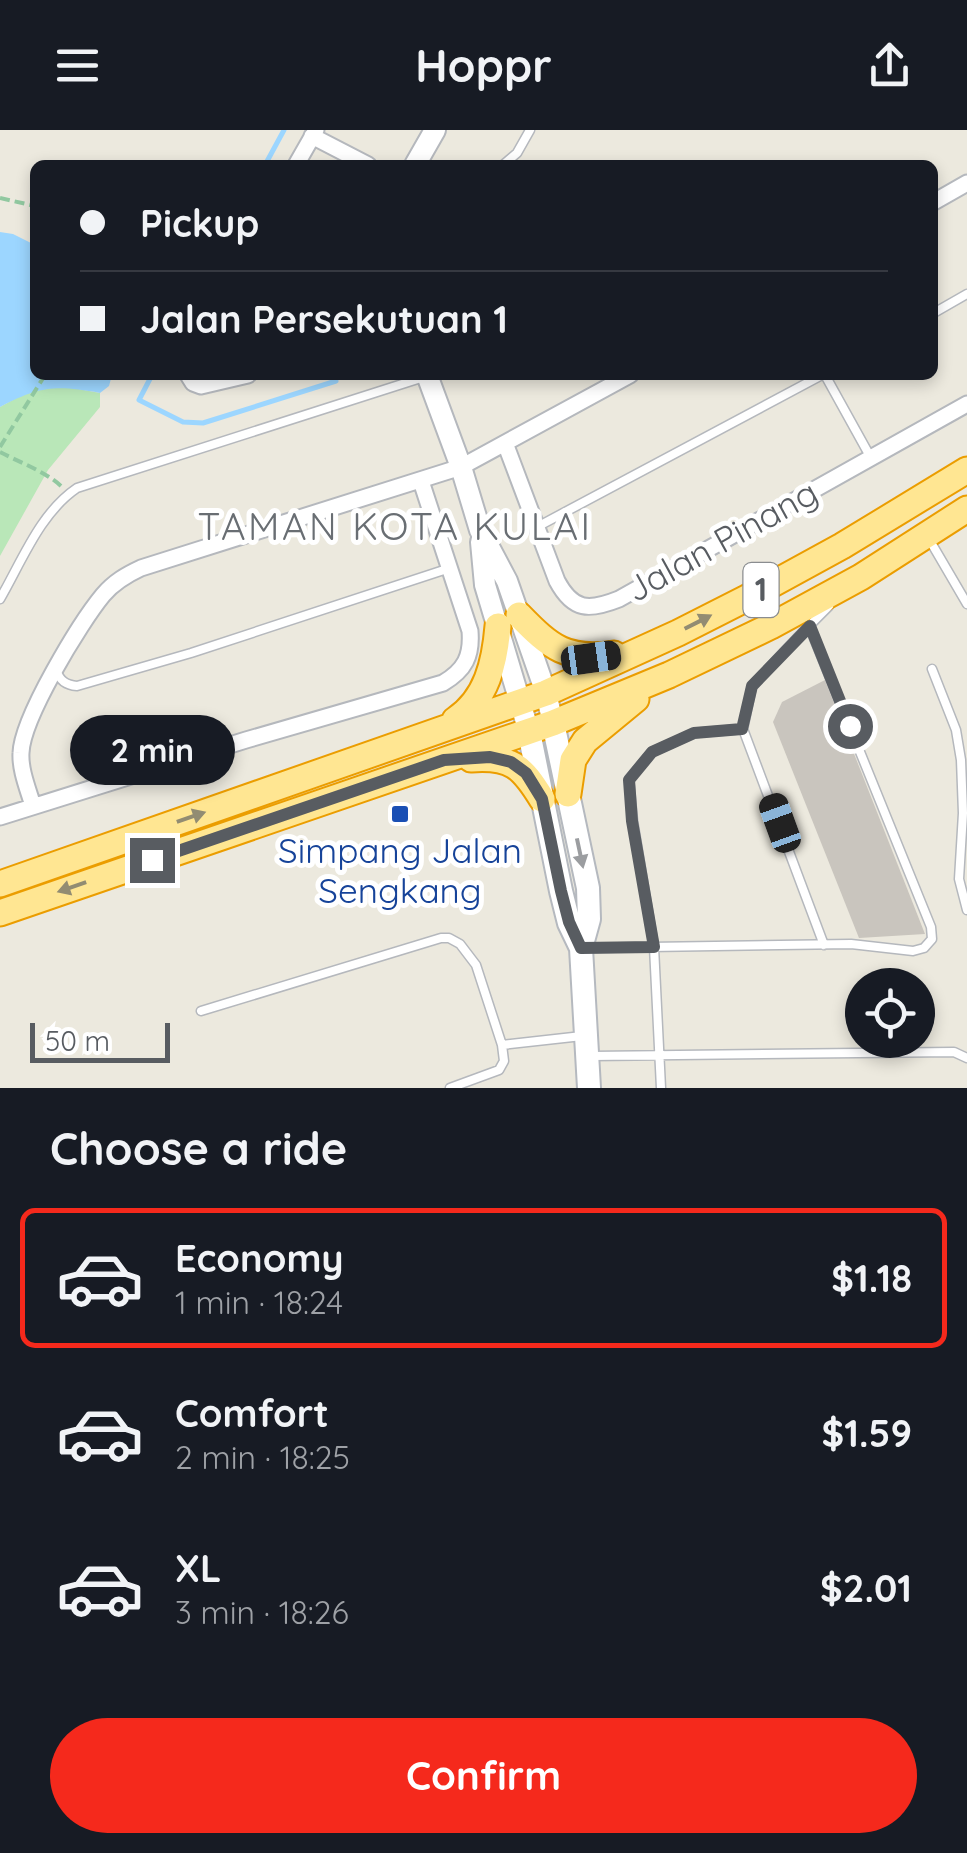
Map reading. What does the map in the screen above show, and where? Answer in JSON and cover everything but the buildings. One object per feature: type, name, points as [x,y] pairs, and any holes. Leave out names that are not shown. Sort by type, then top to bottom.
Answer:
[{"type":"highway","name":"1","points":[[0,884],[534,697],[745,599],[967,470]]},
{"type":"highway","name":"1","points":[[0,913],[541,727],[669,676],[861,576],[967,509]]},
{"type":"highway","points":[[442,729],[463,715],[478,698],[509,621],[564,652],[591,658],[638,651]]},
{"type":"highway","points":[[568,794],[573,760],[585,741],[669,676]]},
{"type":"highway","points":[[444,760],[490,757],[511,762],[526,773],[542,799]]},
{"type":"main road","points":[[541,727],[568,794],[588,888],[588,919],[581,948],[589,1088]]},
{"type":"main road","points":[[541,727],[542,799],[569,922],[581,948]]},
{"type":"street","points":[[421,160],[435,130]]},
{"type":"street","points":[[299,160],[314,133],[360,160]]},
{"type":"street","points":[[938,200],[967,183]]},
{"type":"street","points":[[191,380],[201,386],[227,380]]},
{"type":"street","points":[[428,380],[480,530],[486,585],[509,621],[541,727]]},
{"type":"street","points":[[33,806],[22,770],[23,737],[56,668],[102,596],[119,579],[140,568],[280,522],[461,467],[621,380]]},
{"type":"street","name":"Jalan Pinang","points":[[505,443],[565,596],[588,608],[619,599],[967,404]]},
{"type":"street","points":[[0,817],[456,676],[468,661],[470,631],[420,480]]},
{"type":"lane","points":[[509,160],[530,130]]},
{"type":"lane","points":[[938,311],[967,294]]},
{"type":"lane","points":[[0,599],[47,518],[60,500],[77,488],[414,380]]},
{"type":"lane","points":[[537,527],[815,380]]},
{"type":"lane","points":[[827,380],[871,458]]},
{"type":"lane","points":[[926,535],[967,604]]},
{"type":"lane","points":[[56,668],[58,678],[77,686],[191,654],[450,568]]},
{"type":"lane","points":[[824,944],[742,729],[752,686],[861,576]]},
{"type":"lane","points":[[581,948],[851,944],[914,951],[924,948],[932,938],[932,927],[810,626]]},
{"type":"lane","points":[[932,669],[956,730],[964,813],[960,878],[967,910]]},
{"type":"lane","points":[[661,1088],[654,947],[632,821],[629,780],[652,752],[694,733],[742,729]]},
{"type":"lane","points":[[201,1011],[445,938],[460,944],[476,965],[504,1061],[501,1069],[450,1088]]},
{"type":"lane","points":[[502,1044],[587,1046],[660,1056],[954,1052],[967,1058]]},
{"type":"path","points":[[0,198],[30,205]]},
{"type":"path","points":[[42,380],[0,450],[50,476],[68,494]]},
{"type":"green space","points":[[62,386],[100,393],[100,407],[48,470],[0,556],[0,407],[27,392]]},
{"type":"water","points":[[0,232],[30,242],[30,380],[111,380],[100,393],[48,389],[0,407]]},
{"type":"waterway","points":[[268,160],[284,130]]},
{"type":"waterway","points":[[149,380],[139,400],[183,422],[203,423],[336,381]]},
{"type":"place","name":"Simpang Jalan Sengkang","points":[[400,814]]},
{"type":"district","name":"TAMAN KOTA KULAI","points":[[395,527]]},
{"type":"route","points":[[152,860],[444,760],[490,757],[511,762],[526,773],[542,799],[569,922],[581,948],[654,947],[632,821],[629,780],[652,752],[694,733],[742,729],[752,686],[810,626],[850,726]]}]
